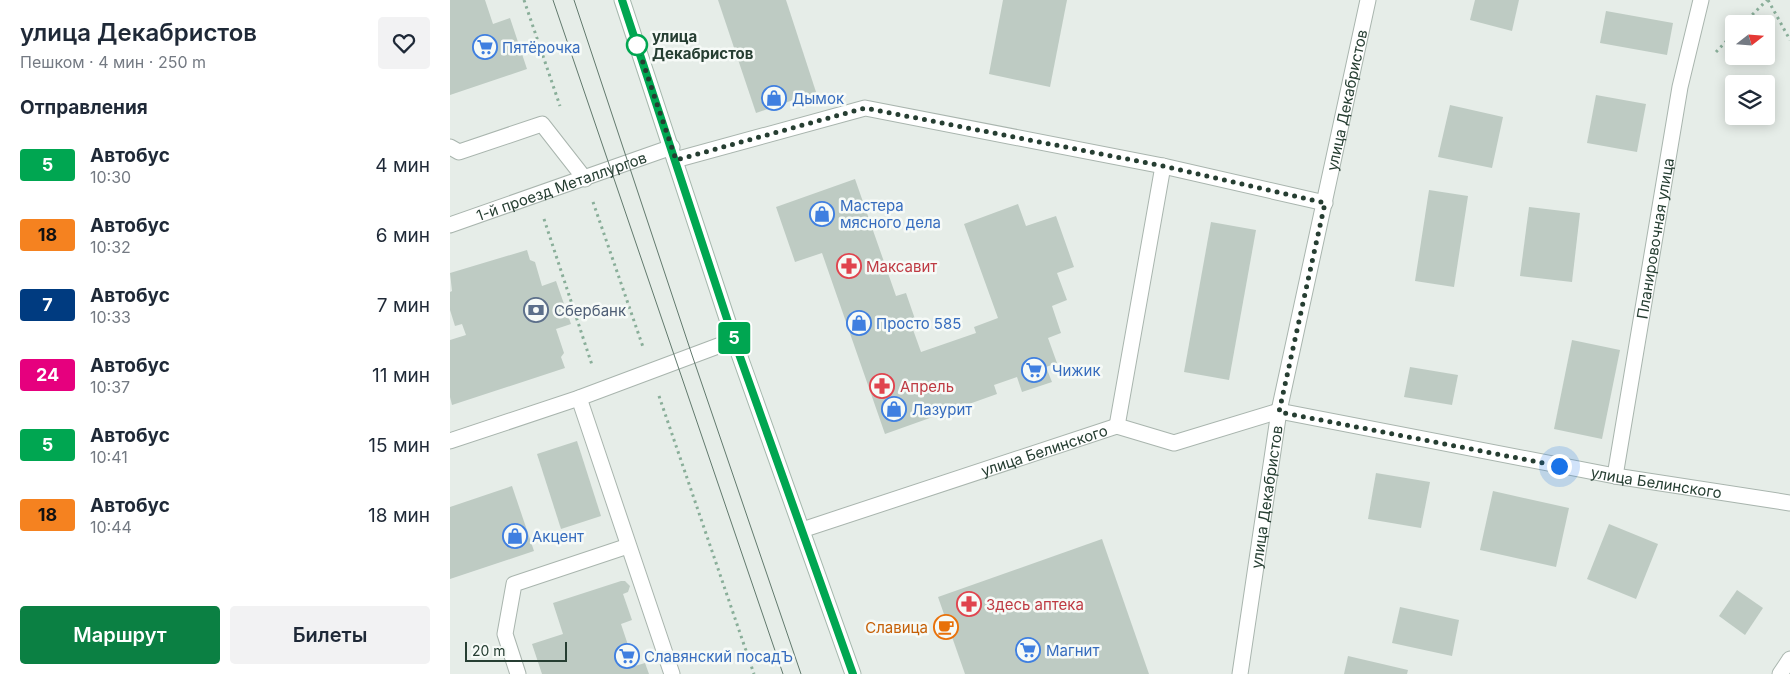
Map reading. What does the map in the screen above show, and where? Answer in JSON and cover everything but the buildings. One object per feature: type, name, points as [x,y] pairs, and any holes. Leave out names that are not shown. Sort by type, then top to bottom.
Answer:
[{"type":"street","points":[[622,0],[734,340],[853,674]]},
{"type":"street","name":"улица Декабристов","points":[[1240,674],[1279,412],[1368,0]]},
{"type":"street","name":"Планировочная улица","points":[[1615,476],[1680,88],[1701,0]]},
{"type":"street","name":"1-й проезд Металлургов","points":[[450,225],[585,178],[674,154],[865,108],[1163,166],[1325,203]]},
{"type":"street","points":[[450,147],[459,152],[542,124],[585,178]]},
{"type":"street","points":[[1118,426],[1163,166]]},
{"type":"street","points":[[450,440],[579,398],[734,340]]},
{"type":"street","points":[[579,398],[672,674]]},
{"type":"street","name":"улица Белинского","points":[[802,530],[1118,426],[1174,443],[1279,412],[1615,476],[1790,503]]},
{"type":"street","points":[[518,674],[505,634],[514,584],[628,546]]},
{"type":"street","points":[[1780,674],[1790,659]]},
{"type":"path","points":[[524,0],[563,113]]},
{"type":"path","points":[[1752,15],[1767,0],[1790,40]]},
{"type":"path","points":[[585,178],[754,674]]},
{"type":"path","points":[[536,195],[600,390]]},
{"type":"tram line","points":[[553,0],[783,674]]},
{"type":"tram line","points":[[574,0],[801,674]]},
{"type":"bus line","name":"5","points":[[622,0],[734,340],[853,674]]},
{"type":"place","name":"улица Декабристов","points":[[637,45]]},
{"type":"place","name":"Пятёрочка","points":[[485,47]]},
{"type":"place","name":"Дымок","points":[[774,98]]},
{"type":"place","name":"Мастера мясного дела","points":[[822,214]]},
{"type":"place","name":"Максавит","points":[[849,266]]},
{"type":"place","name":"Сбербанк","points":[[536,310]]},
{"type":"place","name":"Просто 585","points":[[859,323]]},
{"type":"place","name":"Чижик","points":[[1034,370]]},
{"type":"place","name":"Апрель","points":[[882,386]]},
{"type":"place","name":"Лазурит","points":[[894,409]]},
{"type":"place","name":"Акцент","points":[[515,536]]},
{"type":"place","name":"Здесь аптека","points":[[969,604]]},
{"type":"place","name":"Славица","points":[[946,627]]},
{"type":"place","name":"Магнит","points":[[1028,650]]},
{"type":"place","name":"Славянский посадЪ","points":[[627,656]]},
{"type":"route","points":[[637,45],[676,160],[865,108],[1163,166],[1325,203],[1279,412],[1559,466]]}]
